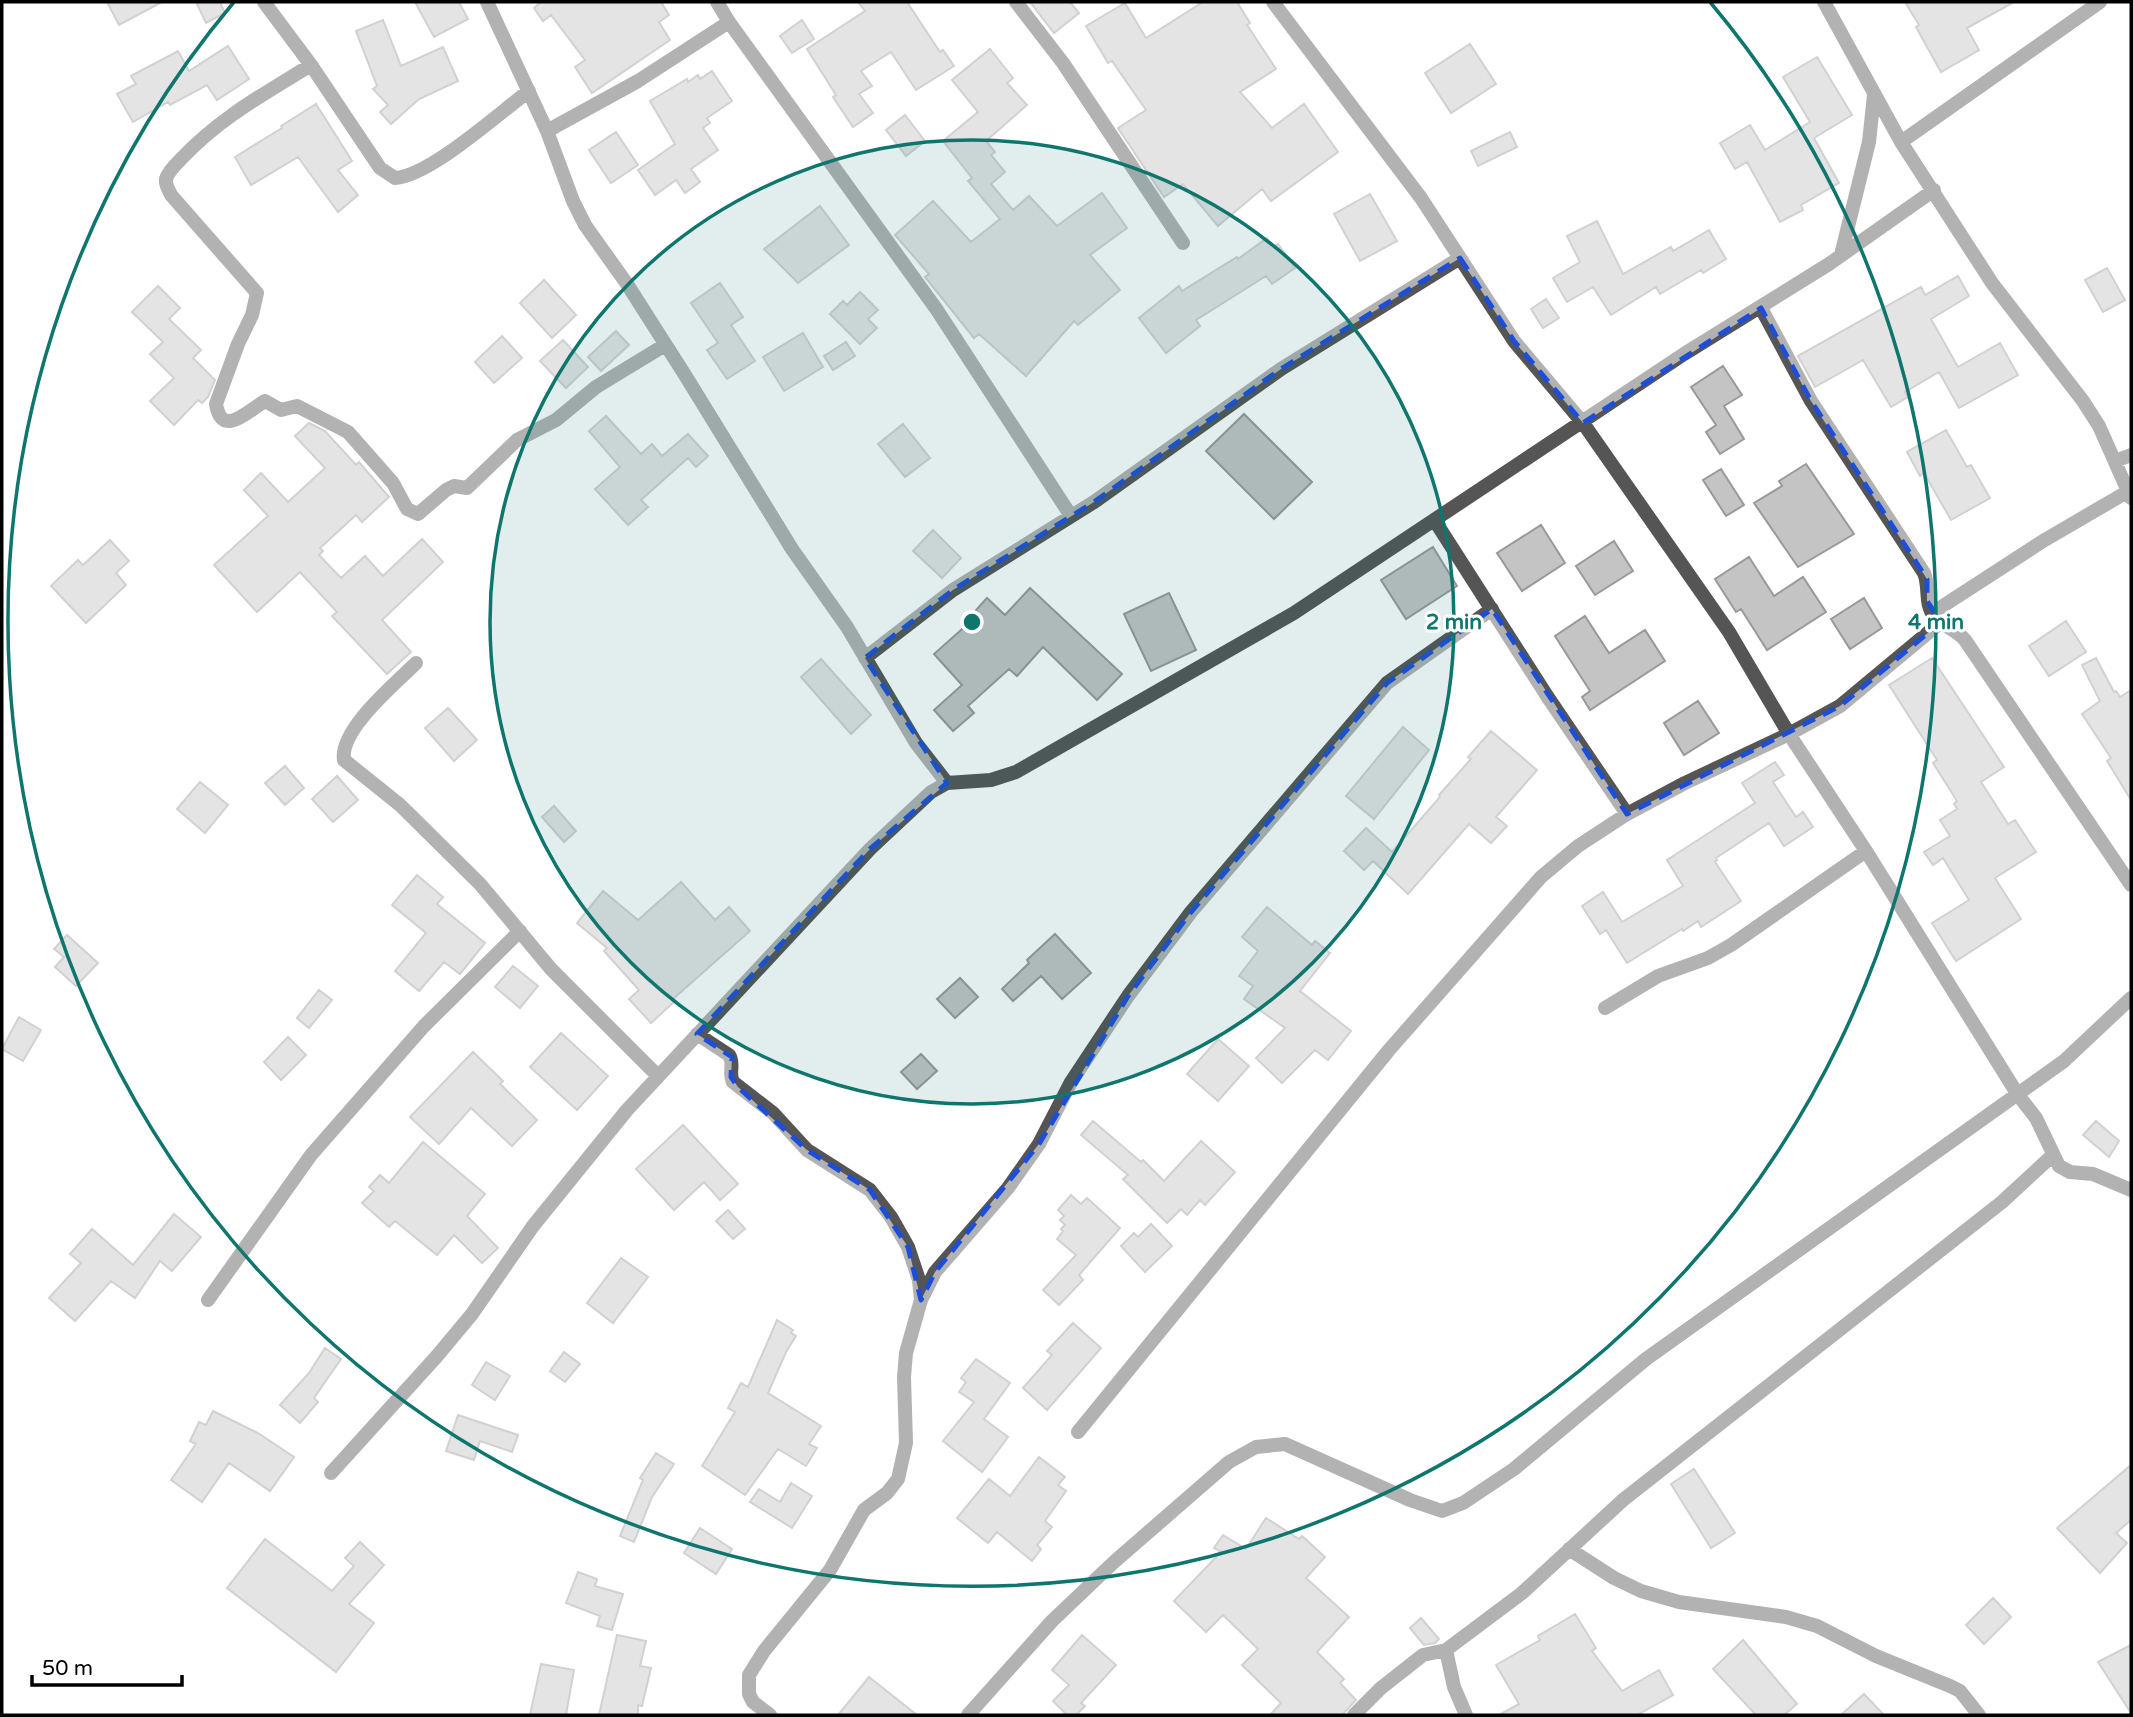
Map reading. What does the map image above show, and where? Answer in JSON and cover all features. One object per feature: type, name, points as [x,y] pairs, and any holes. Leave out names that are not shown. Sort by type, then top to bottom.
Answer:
[{"type":"street","points":[[264,2],[311,65],[380,168],[395,178],[412,174],[444,156],[528,91]]},
{"type":"street","points":[[487,2],[547,131],[585,225],[665,345],[753,489],[847,627],[916,743],[947,783]]},
{"type":"street","points":[[717,2],[937,310],[1071,516]]},
{"type":"street","points":[[1016,2],[1063,63],[1183,243]]},
{"type":"street","points":[[1273,2],[1421,198],[1514,341],[1583,423],[1729,632],[1789,734],[1866,851],[2018,1095],[2036,1118],[2053,1155],[2063,1169],[2093,1174],[2131,1190]]},
{"type":"street","points":[[1078,1432],[1390,1050],[1550,869],[1578,846],[1628,814],[1840,706],[1936,617],[2043,541],[2129,495],[2099,426],[2083,401],[1992,283],[1901,142],[1824,2]]},
{"type":"street","points":[[1901,142],[2100,2]]},
{"type":"street","points":[[547,131],[638,80],[729,22]]},
{"type":"street","points":[[311,65],[230,114],[195,144],[172,168],[166,179],[171,195],[257,293],[252,315],[215,404],[218,413],[227,421],[233,422],[245,416],[265,401],[281,410],[297,406],[308,410],[348,432],[393,483],[407,509],[418,514],[446,490],[454,486],[467,488],[517,440],[556,420],[596,387],[665,345]]},
{"type":"street","points":[[1842,255],[1869,142],[1874,94]]},
{"type":"street","points":[[331,1473],[472,1314],[541,1216],[627,1110],[870,849],[931,792],[947,783],[991,779],[1016,772],[1294,613],[1685,354],[1842,255],[1934,190]]},
{"type":"street","points":[[865,659],[953,590],[1071,516],[1281,369],[1460,258]]},
{"type":"street","points":[[1761,308],[1811,401],[1924,573],[1927,579],[1927,601],[1936,617],[1955,629],[1965,640],[2131,885]]},
{"type":"street","points":[[2115,461],[2131,455]]},
{"type":"street","points":[[1435,521],[1547,696],[1628,814]]},
{"type":"street","points":[[770,1715],[753,1702],[749,1694],[749,1675],[764,1651],[830,1570],[864,1510],[887,1493],[898,1479],[906,1443],[906,1353],[920,1300],[935,1272],[1008,1188],[1039,1144],[1071,1082],[1128,996],[1191,912],[1387,683],[1492,609]]},
{"type":"street","points":[[416,663],[359,722],[345,745],[344,760],[400,805],[480,884],[551,969],[658,1076]]},
{"type":"street","points":[[1605,1008],[1658,976],[1731,945],[1866,851]]},
{"type":"street","points":[[208,1300],[311,1154],[424,1026],[520,932]]},
{"type":"street","points":[[968,1715],[1052,1621],[1114,1562],[1229,1462],[1256,1447],[1285,1444],[1410,1500],[1442,1511],[1463,1503],[1514,1469],[1646,1359],[2018,1095],[2064,1060],[2131,998]]},
{"type":"street","points":[[697,1034],[729,1055],[732,1060],[733,1082],[773,1113],[807,1150],[870,1190],[891,1217],[908,1247],[919,1280],[920,1300]]},
{"type":"street","points":[[1354,1715],[1381,1688],[1423,1655],[1446,1650],[1522,1593],[1623,1500],[2002,1202],[2053,1155]]},
{"type":"street","points":[[1569,1549],[1614,1578],[1641,1591],[1679,1602],[1786,1617],[1817,1626],[1876,1656],[1960,1691],[1979,1715]]},
{"type":"street","points":[[1446,1650],[1454,1687],[1466,1715]]},
{"type":"highlighted area","points":[[1460,258],[1514,341],[1583,423],[1761,308],[1811,401],[1927,579],[1927,601],[1941,622],[1840,706],[1627,814],[1492,609],[1387,683],[1191,912],[1128,996],[1039,1144],[935,1272],[921,1300],[908,1247],[870,1190],[807,1150],[738,1087],[731,1077],[732,1057],[697,1034],[870,849],[947,783],[865,658],[953,590],[1094,502],[1281,369]]},
{"type":"building","points":[[107,2],[162,2],[119,25]]},
{"type":"building","points":[[196,2],[220,2],[225,13],[206,23]]},
{"type":"building","points":[[415,2],[459,2],[468,19],[434,37]]},
{"type":"building","points":[[541,2],[661,2],[669,15],[659,22],[670,40],[592,93],[575,67],[585,60],[551,15],[543,21],[534,8]]},
{"type":"building","points":[[858,2],[907,2],[940,52],[943,50],[954,66],[916,90],[891,52],[861,71],[872,86],[859,94],[873,113],[853,127],[807,49],[865,11]]},
{"type":"building","points":[[1030,2],[1070,2],[1079,13],[1054,33]]},
{"type":"building","points":[[1203,2],[1237,2],[1250,23],[1247,25],[1276,69],[1240,92],[1272,128],[1304,104],[1338,152],[1271,201],[1262,189],[1218,226],[1183,184],[1164,197],[1118,128],[1146,110],[1112,61],[1108,63],[1086,26],[1125,3],[1146,38]]},
{"type":"building","points":[[1905,2],[2014,2],[1967,28],[1979,50],[1941,72]]},
{"type":"building","points":[[383,20],[401,66],[443,47],[458,81],[419,99],[391,124],[380,112],[388,105],[373,89],[377,86],[356,31]]},
{"type":"building","points":[[802,20],[814,39],[792,53],[780,36]]},
{"type":"building","points":[[1470,44],[1496,84],[1451,113],[1425,73]]},
{"type":"building","points":[[228,46],[249,79],[217,100],[207,85],[170,105],[168,102],[133,122],[117,94],[136,84],[131,76],[178,51],[189,71]]},
{"type":"building","points":[[990,49],[1013,78],[1007,83],[1027,105],[986,141],[995,152],[991,155],[1005,172],[991,184],[1013,210],[1029,196],[1057,226],[1102,193],[1127,228],[1090,255],[1120,290],[1078,325],[1074,321],[1026,376],[979,334],[974,338],[925,277],[929,274],[895,235],[933,201],[971,242],[1000,219],[968,181],[972,178],[943,141],[978,112],[952,80]]},
{"type":"building","points":[[1817,57],[1852,115],[1814,138],[1839,183],[1801,205],[1803,210],[1780,222],[1747,162],[1735,169],[1720,143],[1750,125],[1765,150],[1810,122],[1783,77]]},
{"type":"building","points":[[712,71],[732,101],[707,118],[710,123],[703,128],[718,150],[691,169],[700,182],[685,193],[676,180],[655,195],[638,170],[675,144],[650,101],[687,79],[688,82],[698,75],[700,79]]},
{"type":"building","points":[[316,104],[352,161],[338,170],[358,195],[338,212],[298,157],[251,185],[235,157]]},
{"type":"building","points":[[905,115],[925,141],[906,156],[886,130]]},
{"type":"building","points":[[616,132],[638,165],[611,183],[589,150]]},
{"type":"building","points":[[1510,132],[1517,147],[1478,166],[1471,151]]},
{"type":"building","points":[[1370,194],[1397,241],[1360,261],[1334,214]]},
{"type":"building","points":[[820,206],[849,245],[798,283],[764,249]]},
{"type":"building","points":[[1597,221],[1623,274],[1671,247],[1673,251],[1709,230],[1726,259],[1660,294],[1656,287],[1611,315],[1593,287],[1567,302],[1553,278],[1580,262],[1567,236]]},
{"type":"building","points":[[1267,238],[1274,247],[1278,244],[1295,268],[1272,284],[1266,276],[1196,320],[1200,326],[1166,353],[1139,318],[1179,286],[1182,291],[1237,257],[1238,259]]},
{"type":"building","points":[[2107,268],[2125,300],[2103,312],[2085,280]]},
{"type":"building","points":[[1958,276],[1969,296],[1931,319],[1958,367],[2000,343],[2018,375],[1959,408],[1939,372],[1905,392],[1908,397],[1891,407],[1863,360],[1815,387],[1798,356],[1921,287],[1925,295]]},
{"type":"building","points":[[544,280],[576,315],[552,338],[520,303]]},
{"type":"building","points":[[720,283],[743,317],[731,325],[755,361],[727,379],[707,350],[718,343],[691,303]]},
{"type":"building","points":[[158,286],[180,308],[169,319],[201,350],[193,358],[215,380],[208,397],[202,403],[198,400],[174,425],[150,401],[174,378],[150,354],[163,342],[132,312]]},
{"type":"building","points":[[860,292],[878,310],[868,319],[877,328],[860,344],[830,314],[843,301],[847,305]]},
{"type":"building","points":[[1546,299],[1559,318],[1543,328],[1531,309]]},
{"type":"building","points":[[616,331],[629,345],[601,371],[588,357]]},
{"type":"building","points":[[803,333],[823,367],[784,391],[763,357]]},
{"type":"building","points":[[502,336],[522,358],[494,383],[475,362]]},
{"type":"building","points":[[563,340],[588,367],[566,388],[540,361]]},
{"type":"building","points":[[846,342],[855,356],[833,370],[824,356]]},
{"type":"building","points":[[1723,366],[1742,395],[1724,406],[1744,439],[1720,454],[1706,432],[1716,425],[1691,387]]},
{"type":"building","points":[[1244,414],[1312,482],[1274,519],[1206,451]]},
{"type":"building","points":[[606,416],[641,454],[652,444],[662,456],[688,434],[708,456],[696,467],[688,458],[641,500],[648,507],[628,525],[595,489],[620,467],[589,431]]},
{"type":"building","points":[[309,423],[325,431],[356,465],[359,462],[389,497],[362,522],[356,515],[320,548],[323,551],[319,555],[341,578],[365,556],[383,576],[422,539],[443,562],[382,620],[411,652],[387,674],[332,616],[337,612],[300,572],[257,612],[214,565],[268,516],[244,490],[261,473],[288,502],[325,468],[295,436]]},
{"type":"building","points":[[903,424],[930,458],[905,477],[878,444]]},
{"type":"building","points":[[1946,430],[1967,467],[1971,465],[1990,498],[1951,520],[1924,473],[1920,476],[1907,452]]},
{"type":"building","points":[[1806,464],[1854,534],[1798,567],[1754,503],[1782,486],[1779,481]]},
{"type":"building","points":[[1721,469],[1744,505],[1726,516],[1703,480]]},
{"type":"building","points":[[1541,525],[1565,563],[1522,591],[1497,553]]},
{"type":"building","points":[[933,530],[961,558],[942,578],[913,551]]},
{"type":"building","points":[[110,540],[129,561],[116,573],[126,585],[86,623],[51,586],[78,560],[83,565]]},
{"type":"building","points":[[1614,541],[1633,571],[1595,595],[1576,566]]},
{"type":"building","points":[[1433,547],[1457,586],[1406,619],[1381,580]]},
{"type":"building","points":[[1749,557],[1774,596],[1803,577],[1826,612],[1767,650],[1741,609],[1736,612],[1715,579]]},
{"type":"building","points":[[1030,588],[1122,674],[1097,700],[1043,647],[1017,676],[1009,669],[968,706],[974,713],[953,731],[934,710],[962,685],[934,654],[979,614],[976,610],[987,598],[1005,615]]},
{"type":"building","points":[[1169,593],[1196,650],[1151,671],[1124,614]]},
{"type":"building","points":[[1864,598],[1882,628],[1850,649],[1831,619]]},
{"type":"building","points":[[1585,616],[1609,653],[1645,630],[1665,661],[1590,710],[1582,697],[1590,691],[1555,636]]},
{"type":"building","points":[[2066,621],[2086,652],[2049,676],[2029,646]]},
{"type":"building","points":[[1932,658],[2004,767],[1981,782],[2008,824],[2015,820],[2036,852],[1995,878],[2021,919],[1956,961],[1932,923],[1969,900],[1943,858],[1933,865],[1924,852],[1950,836],[1940,820],[1957,809],[1954,804],[1957,801],[1933,763],[1937,760],[1889,685]]},
{"type":"building","points":[[2096,658],[2114,692],[2120,697],[2131,690],[2131,800],[2107,761],[2111,758],[2082,714],[2100,701],[2082,665]]},
{"type":"building","points":[[821,659],[871,715],[851,734],[801,677]]},
{"type":"building","points":[[1698,701],[1719,733],[1684,755],[1664,723]]},
{"type":"building","points":[[448,708],[477,740],[454,761],[425,728]]},
{"type":"building","points":[[1403,727],[1429,750],[1374,819],[1346,796]]},
{"type":"building","points":[[1491,731],[1537,770],[1496,817],[1507,826],[1491,843],[1469,824],[1408,894],[1373,861],[1364,870],[1344,851],[1366,828],[1392,852],[1440,797],[1471,759],[1468,757]]},
{"type":"building","points":[[1775,762],[1784,775],[1773,782],[1796,817],[1803,812],[1813,827],[1784,846],[1769,823],[1716,858],[1715,862],[1741,901],[1701,927],[1698,921],[1627,963],[1606,930],[1600,934],[1582,906],[1603,892],[1622,922],[1683,886],[1667,860],[1755,803],[1742,783]]},
{"type":"building","points":[[285,766],[304,788],[285,805],[265,783]]},
{"type":"building","points":[[337,776],[358,800],[333,822],[312,799]]},
{"type":"building","points":[[200,782],[228,805],[205,833],[177,809]]},
{"type":"building","points":[[554,806],[576,831],[564,842],[542,817]]},
{"type":"building","points":[[417,875],[443,897],[437,904],[485,943],[460,974],[444,962],[419,991],[395,971],[426,933],[392,905]]},
{"type":"building","points":[[681,882],[715,920],[729,907],[750,931],[673,999],[675,1001],[651,1023],[629,999],[639,990],[604,951],[607,948],[577,923],[603,891],[638,920]]},
{"type":"building","points":[[1267,907],[1312,945],[1315,941],[1330,953],[1300,991],[1351,1031],[1328,1060],[1315,1050],[1282,1083],[1256,1058],[1285,1028],[1244,999],[1253,986],[1239,976],[1258,951],[1242,937]]},
{"type":"building","points":[[1055,934],[1091,973],[1062,999],[1041,976],[1013,1001],[1002,989],[1029,963],[1027,960]]},
{"type":"building","points":[[67,935],[98,963],[76,986],[55,967],[64,957],[54,949]]},
{"type":"building","points":[[513,966],[538,986],[520,1008],[495,987]]},
{"type":"building","points":[[960,978],[978,997],[955,1018],[937,999]]},
{"type":"building","points":[[319,990],[332,1000],[309,1028],[297,1018]]},
{"type":"building","points":[[19,1017],[41,1030],[23,1061],[2,1049]]},
{"type":"building","points":[[561,1033],[608,1076],[577,1110],[530,1067]]},
{"type":"building","points":[[288,1037],[306,1055],[281,1080],[264,1062]]},
{"type":"building","points":[[1218,1039],[1249,1066],[1218,1101],[1187,1074]]},
{"type":"building","points":[[473,1052],[503,1081],[500,1084],[537,1120],[512,1146],[471,1108],[439,1144],[410,1117]]},
{"type":"building","points":[[921,1054],[937,1071],[917,1089],[901,1072]]},
{"type":"building","points":[[1093,1121],[1141,1162],[1143,1160],[1164,1181],[1201,1141],[1235,1172],[1205,1205],[1200,1200],[1187,1215],[1181,1209],[1167,1223],[1123,1179],[1128,1175],[1081,1135]]},
{"type":"building","points":[[2096,1121],[2119,1141],[2109,1157],[2083,1135]]},
{"type":"building","points":[[683,1125],[738,1184],[720,1200],[704,1182],[674,1210],[636,1169]]},
{"type":"building","points":[[423,1142],[485,1194],[467,1216],[498,1248],[482,1263],[454,1235],[437,1255],[395,1221],[389,1227],[362,1203],[374,1191],[369,1187],[380,1175],[389,1183]]},
{"type":"building","points":[[1071,1195],[1081,1204],[1087,1198],[1120,1228],[1079,1275],[1083,1280],[1059,1305],[1043,1290],[1076,1255],[1057,1239],[1065,1225],[1060,1220],[1064,1216],[1058,1210]]},
{"type":"building","points":[[728,1210],[745,1229],[733,1239],[716,1221]]},
{"type":"building","points":[[174,1214],[201,1237],[172,1271],[160,1261],[135,1298],[111,1281],[75,1321],[49,1298],[81,1263],[70,1254],[92,1229],[133,1265]]},
{"type":"building","points":[[1151,1224],[1172,1246],[1145,1272],[1121,1246],[1134,1233],[1138,1237]]},
{"type":"building","points":[[621,1258],[648,1277],[613,1323],[587,1303]]},
{"type":"building","points":[[777,1320],[793,1330],[791,1333],[796,1336],[768,1393],[821,1426],[809,1444],[817,1448],[806,1466],[778,1449],[745,1495],[702,1466],[735,1412],[728,1408],[741,1383],[748,1387]]},
{"type":"building","points":[[1073,1323],[1101,1348],[1047,1410],[1023,1388],[1052,1355],[1047,1351]]},
{"type":"building","points":[[325,1348],[341,1359],[314,1398],[318,1402],[300,1423],[280,1405],[309,1373]]},
{"type":"building","points":[[564,1352],[580,1364],[565,1382],[550,1371]]},
{"type":"building","points":[[976,1359],[1010,1383],[984,1419],[1008,1437],[982,1472],[943,1441],[974,1402],[959,1392],[966,1382],[961,1378]]},
{"type":"building","points":[[486,1362],[510,1376],[495,1400],[472,1385]]},
{"type":"building","points":[[213,1411],[258,1433],[294,1457],[270,1491],[229,1463],[202,1502],[171,1480],[196,1444],[190,1441],[199,1422],[206,1425]]},
{"type":"building","points":[[458,1415],[518,1435],[512,1452],[480,1441],[474,1460],[446,1451]]},
{"type":"building","points":[[656,1453],[674,1464],[652,1497],[634,1542],[620,1536],[643,1480],[640,1478]]},
{"type":"building","points":[[1039,1457],[1065,1477],[1058,1485],[1066,1491],[1045,1521],[1052,1527],[1037,1545],[1041,1549],[1032,1561],[997,1532],[988,1543],[957,1518],[989,1479],[1010,1496]]},
{"type":"building","points":[[2131,1465],[2131,1520],[2116,1533],[2127,1543],[2100,1573],[2057,1528]]},
{"type":"building","points":[[1694,1469],[1735,1533],[1711,1548],[1671,1484]]},
{"type":"building","points":[[791,1483],[812,1496],[792,1528],[750,1502],[759,1489],[780,1502]]},
{"type":"building","points":[[1266,1518],[1299,1539],[1302,1536],[1325,1557],[1306,1578],[1349,1617],[1317,1652],[1344,1679],[1340,1683],[1356,1700],[1342,1715],[1270,1715],[1281,1703],[1242,1665],[1258,1649],[1223,1615],[1206,1632],[1174,1601],[1221,1552],[1214,1548],[1223,1535],[1246,1549]]},
{"type":"building","points":[[700,1528],[732,1549],[716,1574],[684,1553]]},
{"type":"building","points":[[265,1539],[332,1591],[354,1566],[345,1558],[360,1542],[384,1565],[349,1604],[374,1623],[336,1672],[227,1588]]},
{"type":"building","points":[[578,1572],[597,1579],[595,1586],[623,1594],[612,1630],[597,1626],[600,1616],[566,1603]]},
{"type":"building","points":[[1993,1598],[2011,1617],[1984,1644],[1966,1625]]},
{"type":"building","points":[[1575,1614],[1596,1648],[1592,1651],[1622,1691],[1659,1670],[1673,1695],[1637,1715],[1499,1715],[1519,1704],[1496,1665],[1540,1640],[1538,1636]]},
{"type":"building","points":[[1421,1618],[1439,1639],[1435,1643],[1424,1645],[1410,1628]]},
{"type":"building","points":[[617,1635],[646,1641],[640,1666],[651,1668],[642,1706],[638,1705],[638,1715],[599,1715]]},
{"type":"building","points":[[1082,1635],[1116,1665],[1081,1703],[1085,1706],[1076,1715],[1067,1715],[1053,1701],[1069,1685],[1052,1670]]},
{"type":"building","points":[[1743,1640],[1797,1704],[1784,1715],[1756,1715],[1713,1669]]},
{"type":"building","points":[[2131,1645],[2131,1713],[2098,1662]]},
{"type":"building","points":[[541,1664],[574,1670],[566,1715],[530,1715]]},
{"type":"building","points":[[869,1677],[917,1715],[838,1715]]},
{"type":"building","points":[[1864,1694],[1884,1715],[1841,1715]]}]
